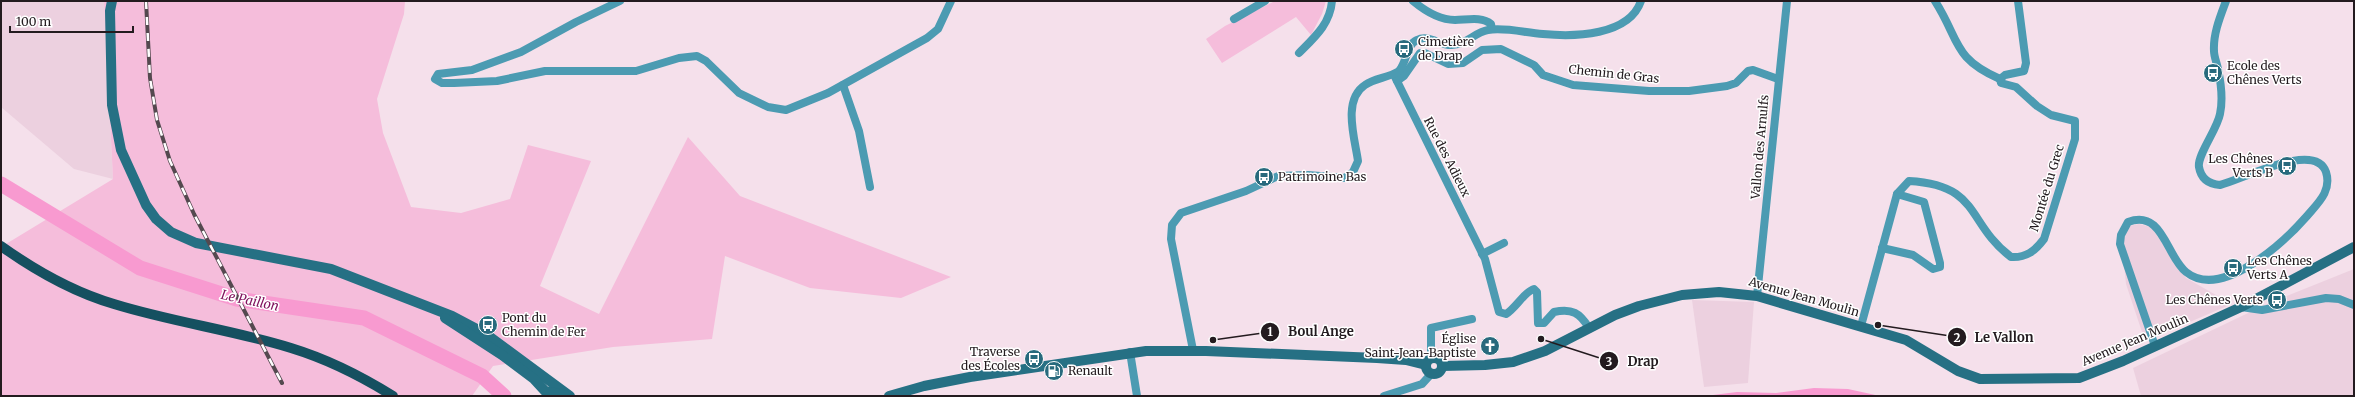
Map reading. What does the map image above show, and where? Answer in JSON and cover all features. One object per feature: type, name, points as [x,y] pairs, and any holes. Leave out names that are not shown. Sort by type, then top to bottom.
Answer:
[{"type":"main road","points":[[1,246],[46,275],[72,288],[113,304],[292,348],[335,364],[393,396]]},
{"type":"main road","points":[[1,254],[42,280],[68,293],[109,309],[288,353],[331,369],[382,396]]},
{"type":"street","points":[[107,1],[111,6],[112,106],[115,127],[121,150],[146,205],[156,219],[171,232],[196,243],[331,269],[452,316],[486,334],[526,362],[548,381],[569,396]]},
{"type":"street","points":[[620,1],[576,22],[521,52],[472,70],[438,74],[435,79],[442,83],[454,83],[497,81],[545,71],[636,71],[679,58],[697,56],[706,61],[739,93],[768,107],[786,110],[828,93],[910,46],[927,38],[938,29],[951,1]]},
{"type":"street","points":[[1234,19],[1265,1]]},
{"type":"street","points":[[1299,53],[1320,32],[1330,14],[1332,1]]},
{"type":"street","points":[[1413,1],[1426,11],[1440,17],[1454,20],[1467,18],[1484,20],[1491,24],[1492,29]]},
{"type":"street","points":[[1193,350],[1171,239],[1172,225],[1181,213],[1246,191],[1278,176],[1308,175],[1339,178],[1349,176],[1357,168],[1358,161],[1352,118],[1354,98],[1366,84],[1395,78],[1402,68],[1410,46],[1417,40],[1429,38],[1445,44],[1456,45],[1492,29],[1561,35],[1602,30],[1628,20],[1638,8],[1641,1]]},
{"type":"street","name":"Vallon des Arnulfs","points":[[1757,296],[1778,78],[1788,1]]},
{"type":"street","points":[[1935,1],[1958,47],[1969,62],[1980,70],[2000,79],[2005,75],[2024,71],[2026,64],[2018,1]]},
{"type":"street","points":[[2155,346],[2120,244],[2120,235],[2128,222],[2139,219],[2150,221],[2163,236],[2187,272],[2205,279],[2223,277],[2247,267],[2271,252],[2308,215],[2327,188],[2327,180],[2322,166],[2317,161],[2305,158],[2291,161],[2220,185],[2210,183],[2201,174],[2199,169],[2200,158],[2214,134],[2221,113],[2221,89],[2214,48],[2215,30],[2226,1]]},
{"type":"street","name":"Chemin de Gras","points":[[1395,78],[1404,76],[1420,53],[1425,53],[1448,64],[1463,63],[1482,50],[1501,49],[1534,65],[1543,75],[1574,84],[1649,91],[1689,91],[1727,86],[1736,82],[1748,71],[1753,70],[1778,78]]},
{"type":"street","name":"Rue des Adieux","points":[[1395,78],[1480,252],[1493,284],[1499,312],[1502,314],[1514,309],[1530,290],[1534,289],[1537,292],[1538,323],[1544,323],[1554,312],[1575,311],[1581,316],[1589,328]]},
{"type":"street","name":"Montée du Grec","points":[[1897,194],[1909,181],[1922,181],[1948,188],[1956,192],[1970,205],[1992,240],[2011,257],[2023,258],[2037,248],[2044,239],[2054,210],[2060,183],[2075,139],[2075,120],[2051,115],[2037,106],[2016,87],[2000,83],[2000,79]]},
{"type":"street","points":[[843,85],[859,131],[870,188]]},
{"type":"street","points":[[1861,326],[1882,248],[1897,194],[1924,202],[1940,267],[1934,269],[1912,255],[1882,248]]},
{"type":"street","points":[[1480,252],[1504,243]]},
{"type":"street","name":"Avenue Jean Moulin","points":[[1430,366],[1439,372],[1442,366],[1485,365],[1513,362],[1545,351],[1589,328],[1639,306],[1682,295],[1719,292],[1757,296],[1906,340],[1968,376],[1991,380],[2079,378],[2241,307],[2354,247]]},
{"type":"street","points":[[2241,307],[2262,310],[2326,298],[2339,300],[2354,305]]},
{"type":"street","points":[[424,305],[518,367],[542,394],[569,396]]},
{"type":"street","points":[[1384,396],[1422,384],[1430,366],[1431,328],[1472,319]]},
{"type":"street","points":[[889,396],[924,386],[970,377],[1130,352],[1193,350],[1377,358],[1406,360],[1430,366]]},
{"type":"street","points":[[1130,352],[1137,396]]},
{"type":"street","points":[[542,394],[548,381]]},
{"type":"shaded area","points":[[1,1],[104,1],[113,179],[74,169],[1,107]]},
{"type":"shaded area","points":[[104,1],[405,1],[404,14],[377,99],[383,133],[411,207],[461,213],[510,199],[528,145],[591,161],[540,286],[599,314],[688,137],[740,196],[951,277],[901,298],[810,288],[725,256],[712,339],[613,347],[493,366],[472,396],[1,396],[1,247],[113,179]]},
{"type":"shaded area","points":[[1275,1],[1326,1],[1322,14],[1311,35],[1296,17],[1222,63],[1206,39],[1225,26]]},
{"type":"shaded area","points":[[2139,224],[2151,227],[2186,278],[2232,304],[2145,341],[2126,284],[2122,244],[2129,226]]},
{"type":"shaded area","points":[[2354,269],[2354,396],[2141,396],[2133,368],[2269,303]]},
{"type":"shaded area","points":[[1692,300],[1754,302],[1748,383],[1704,387]]},
{"type":"shaded area","points":[[1814,388],[1848,389],[1880,396],[1705,396],[1737,392],[1776,393]]},
{"type":"waterway","name":"Le Paillon","points":[[1,184],[140,268],[237,299],[364,318],[482,376],[504,396]]},
{"type":"railway","points":[[146,1],[150,78],[157,120],[170,161],[194,214],[282,383]]},
{"type":"place","name":"Cimetière de Drap","points":[[1404,49]]},
{"type":"place","name":"Ecole des Chênes Verts","points":[[2213,73]]},
{"type":"place","name":"Les Chênes Verts B","points":[[2287,166]]},
{"type":"place","name":"Patrimoine Bas","points":[[1264,177]]},
{"type":"place","name":"Les Chênes Verts A","points":[[2233,268]]},
{"type":"place","name":"Les Chênes Verts","points":[[2277,300]]},
{"type":"place","name":"Pont du Chemin de Fer","points":[[488,325]]},
{"type":"place","name":"Le Vallon","points":[[1878,325]]},
{"type":"place","name":"Drap","points":[[1541,339]]},
{"type":"place","name":"Boul Ange","points":[[1213,340]]},
{"type":"place","name":"Église Saint-Jean-Baptiste","points":[[1490,346]]},
{"type":"place","name":"Traverse des Écoles","points":[[1034,359]]},
{"type":"place","name":"Renault","points":[[1054,371]]}]
